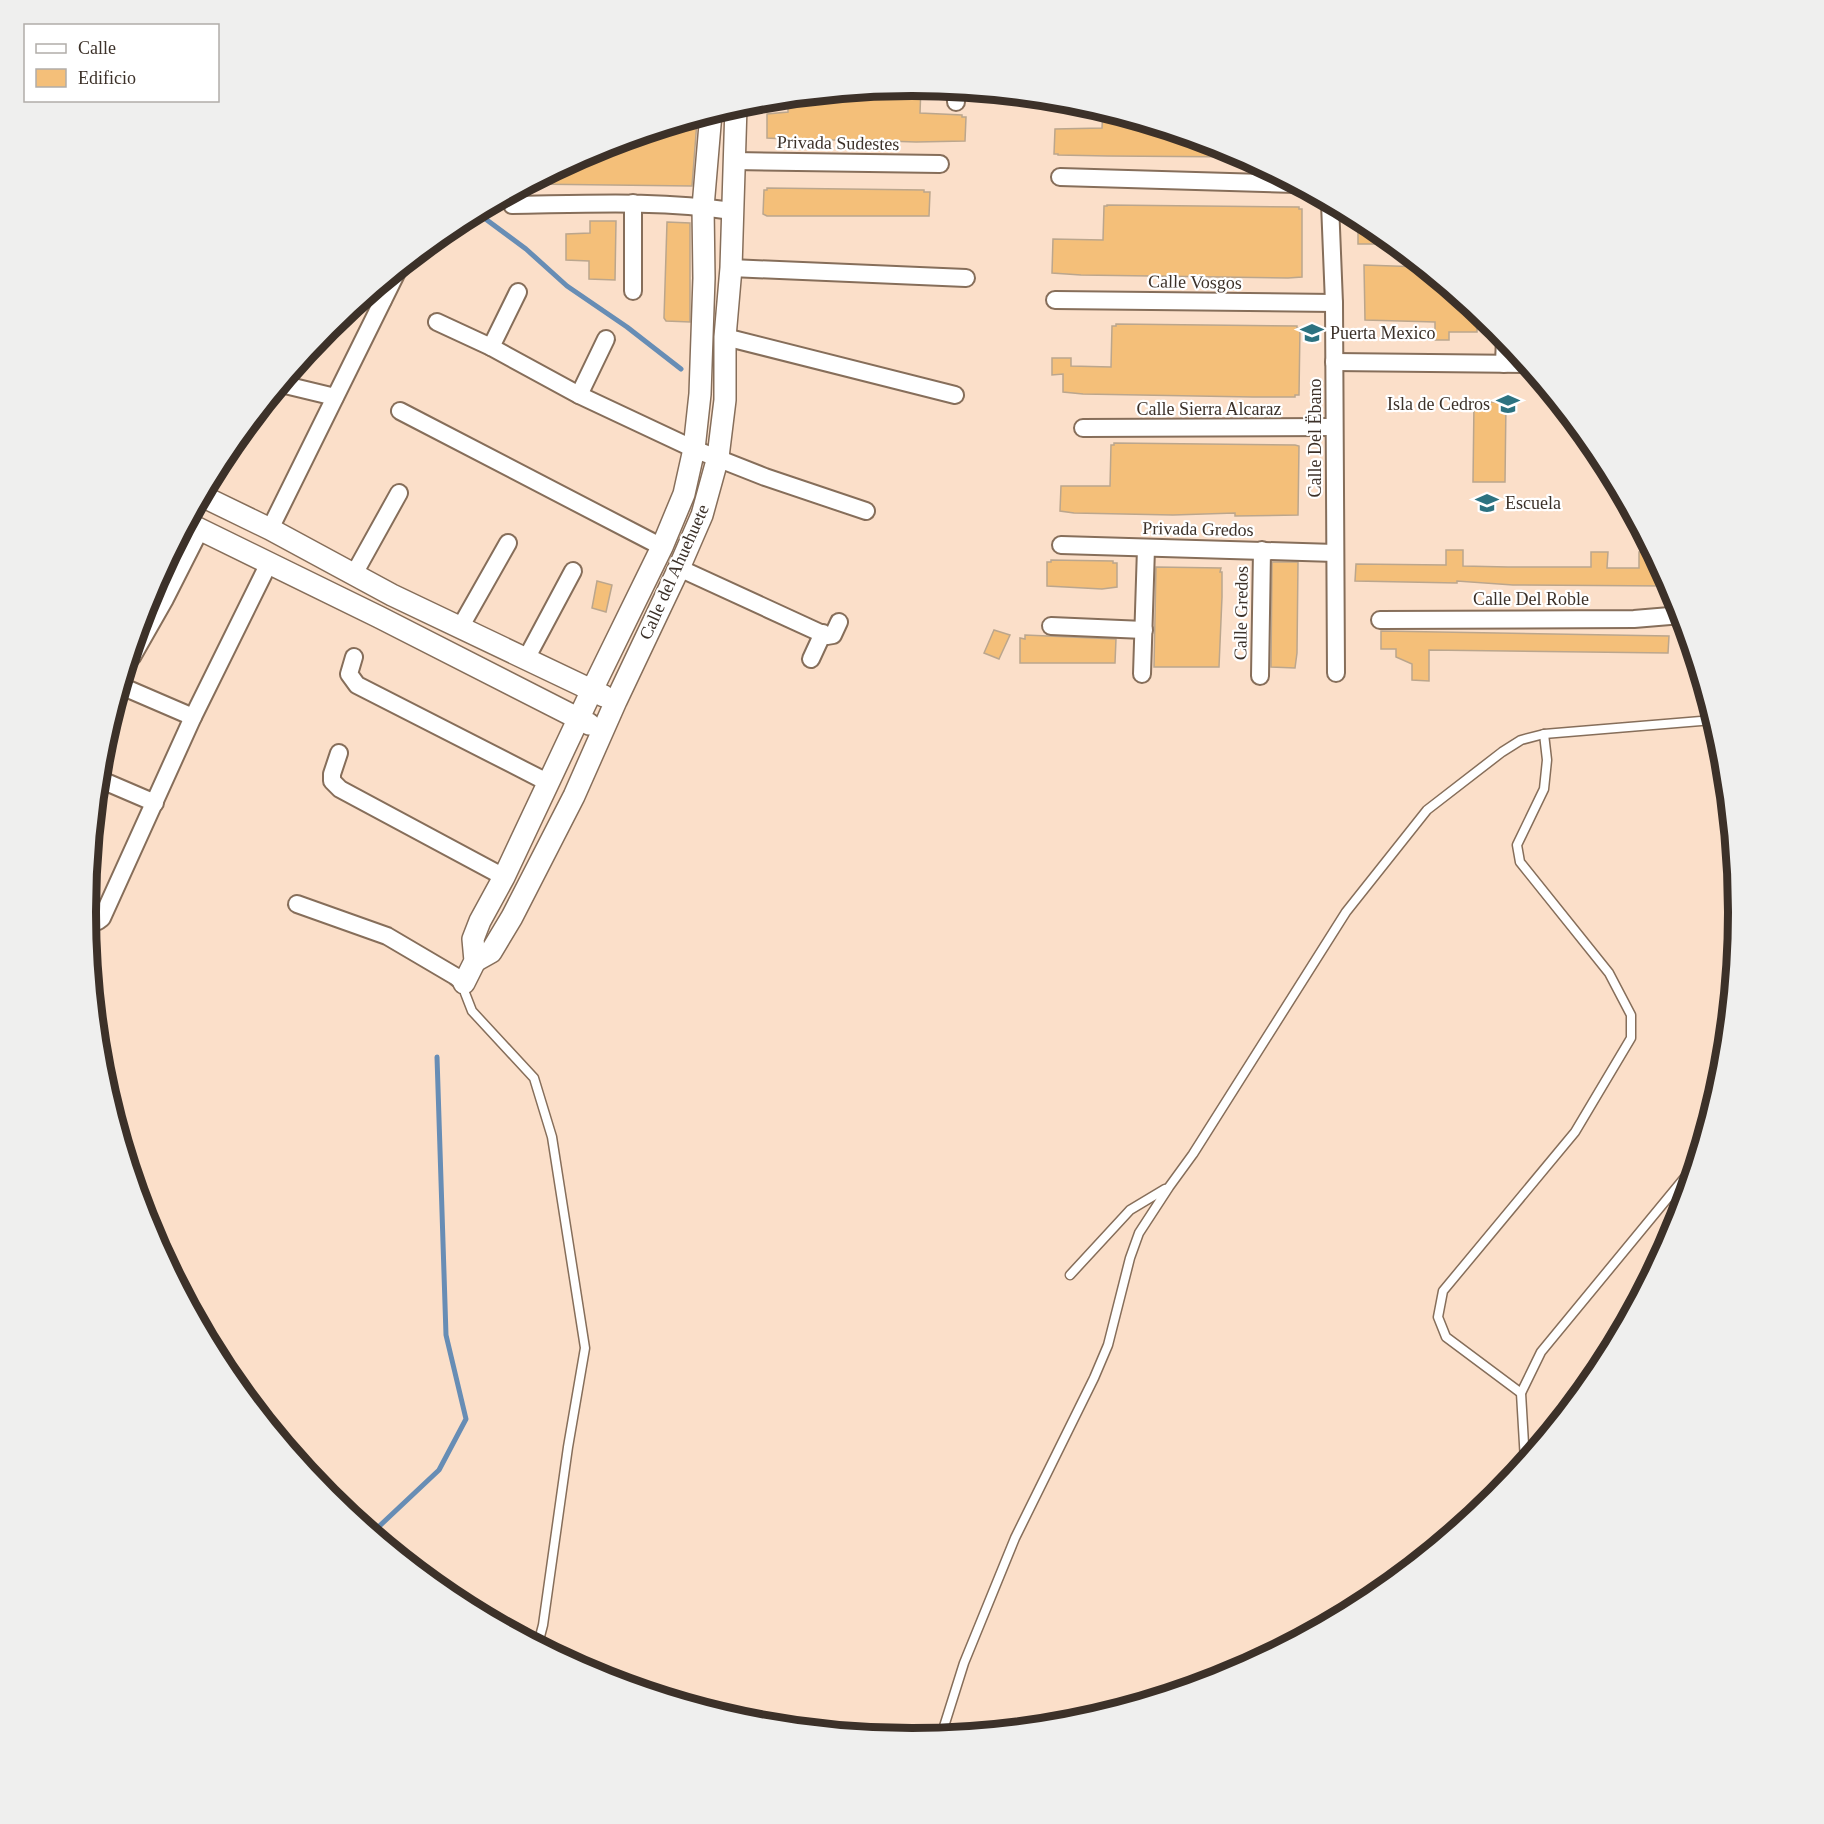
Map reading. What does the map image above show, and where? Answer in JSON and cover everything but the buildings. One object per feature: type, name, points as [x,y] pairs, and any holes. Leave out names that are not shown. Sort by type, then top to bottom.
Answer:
[{"type":"street","name":"Calle del Ahuehuete","points":[[475,961],[491,952],[574,796],[616,701],[680,568],[702,514],[718,457],[725,400],[725,338],[731,268],[736,116]]},
{"type":"street","name":"Calle del Ahuehuete","points":[[464,983],[475,961],[473,939],[662,547],[684,494],[694,449],[700,394],[703,335],[703,207],[710,122]]},
{"type":"street","name":"Privada Sudestes","points":[[735,161],[940,164]]},
{"type":"street","points":[[1060,177],[1280,184]]},
{"type":"street","points":[[633,203],[633,291]]},
{"type":"street","points":[[512,205],[633,203],[732,211]]},
{"type":"street","name":"Calle Del Ëbano","points":[[1330,212],[1334,303],[1336,673]]},
{"type":"street","points":[[731,268],[966,278]]},
{"type":"street","points":[[270,529],[391,285]]},
{"type":"street","points":[[491,347],[518,292]]},
{"type":"street","points":[[374,298],[383,300]]},
{"type":"street","name":"Calle Vosgos","points":[[1055,300],[1334,303]]},
{"type":"street","points":[[437,322],[491,347],[579,395],[694,449],[765,477],[866,511]]},
{"type":"street","points":[[725,338],[955,395]]},
{"type":"street","points":[[579,395],[606,339]]},
{"type":"street","points":[[1504,351],[1504,364]]},
{"type":"street","points":[[1334,362],[1517,364]]},
{"type":"street","points":[[288,386],[335,397]]},
{"type":"street","points":[[400,411],[662,547]]},
{"type":"street","name":"Calle Sierra Alcaraz","points":[[1083,428],[1334,427]]},
{"type":"street","points":[[354,574],[399,493]]},
{"type":"street","points":[[208,499],[270,529],[392,595],[616,701]]},
{"type":"street","points":[[172,568],[194,526],[379,616],[578,720],[603,730]]},
{"type":"street","points":[[461,626],[508,543]]},
{"type":"street","name":"Privada Gredos","points":[[1061,545],[1335,553]]},
{"type":"street","points":[[1142,674],[1146,548]]},
{"type":"street","name":"Calle Gredos","points":[[1260,676],[1262,550]]},
{"type":"street","points":[[96,920],[102,918],[193,717],[269,563]]},
{"type":"street","points":[[680,568],[827,636],[833,635],[839,622]]},
{"type":"street","points":[[526,659],[573,571]]},
{"type":"street","points":[[379,616],[392,595]]},
{"type":"street","name":"Calle Del Roble","points":[[1380,620],[1634,619],[1672,616]]},
{"type":"street","points":[[1051,626],[1144,630]]},
{"type":"street","points":[[811,659],[823,633]]},
{"type":"street","points":[[354,657],[349,674],[357,685],[549,783]]},
{"type":"street","points":[[128,689],[193,717]]},
{"type":"street","points":[[339,753],[332,781],[340,789],[504,877]]},
{"type":"street","points":[[107,782],[155,803]]},
{"type":"street","points":[[297,904],[387,936],[464,983]]},
{"type":"lane","points":[[945,1727],[964,1664],[1015,1538],[1108,1346],[1130,1258],[1139,1233],[1168,1187],[1193,1154],[1346,912],[1427,810],[1521,740],[1544,734],[1705,721]]},
{"type":"lane","points":[[1521,1393],[1446,1337],[1438,1317],[1443,1291],[1575,1131],[1631,1038],[1631,1015],[1609,973],[1520,862],[1517,845],[1544,789],[1547,760],[1544,734]]},
{"type":"lane","points":[[464,983],[472,1011],[534,1078],[552,1137],[585,1348],[571,1424],[543,1625],[539,1638]]},
{"type":"lane","points":[[1525,1451],[1521,1393],[1541,1352],[1683,1180]]},
{"type":"lane","points":[[1070,1275],[1130,1210],[1168,1187]]},
{"type":"waterway","points":[[484,218],[526,249],[567,286],[627,327],[681,369]]},
{"type":"waterway","points":[[377,1528],[439,1470],[466,1419],[446,1335],[437,1057]]},
{"type":"place","name":"Puerta Mexico","points":[[1312,333]]},
{"type":"place","name":"Isla de Cedros","points":[[1508,404]]},
{"type":"place","name":"Escuela","points":[[1487,503]]}]
